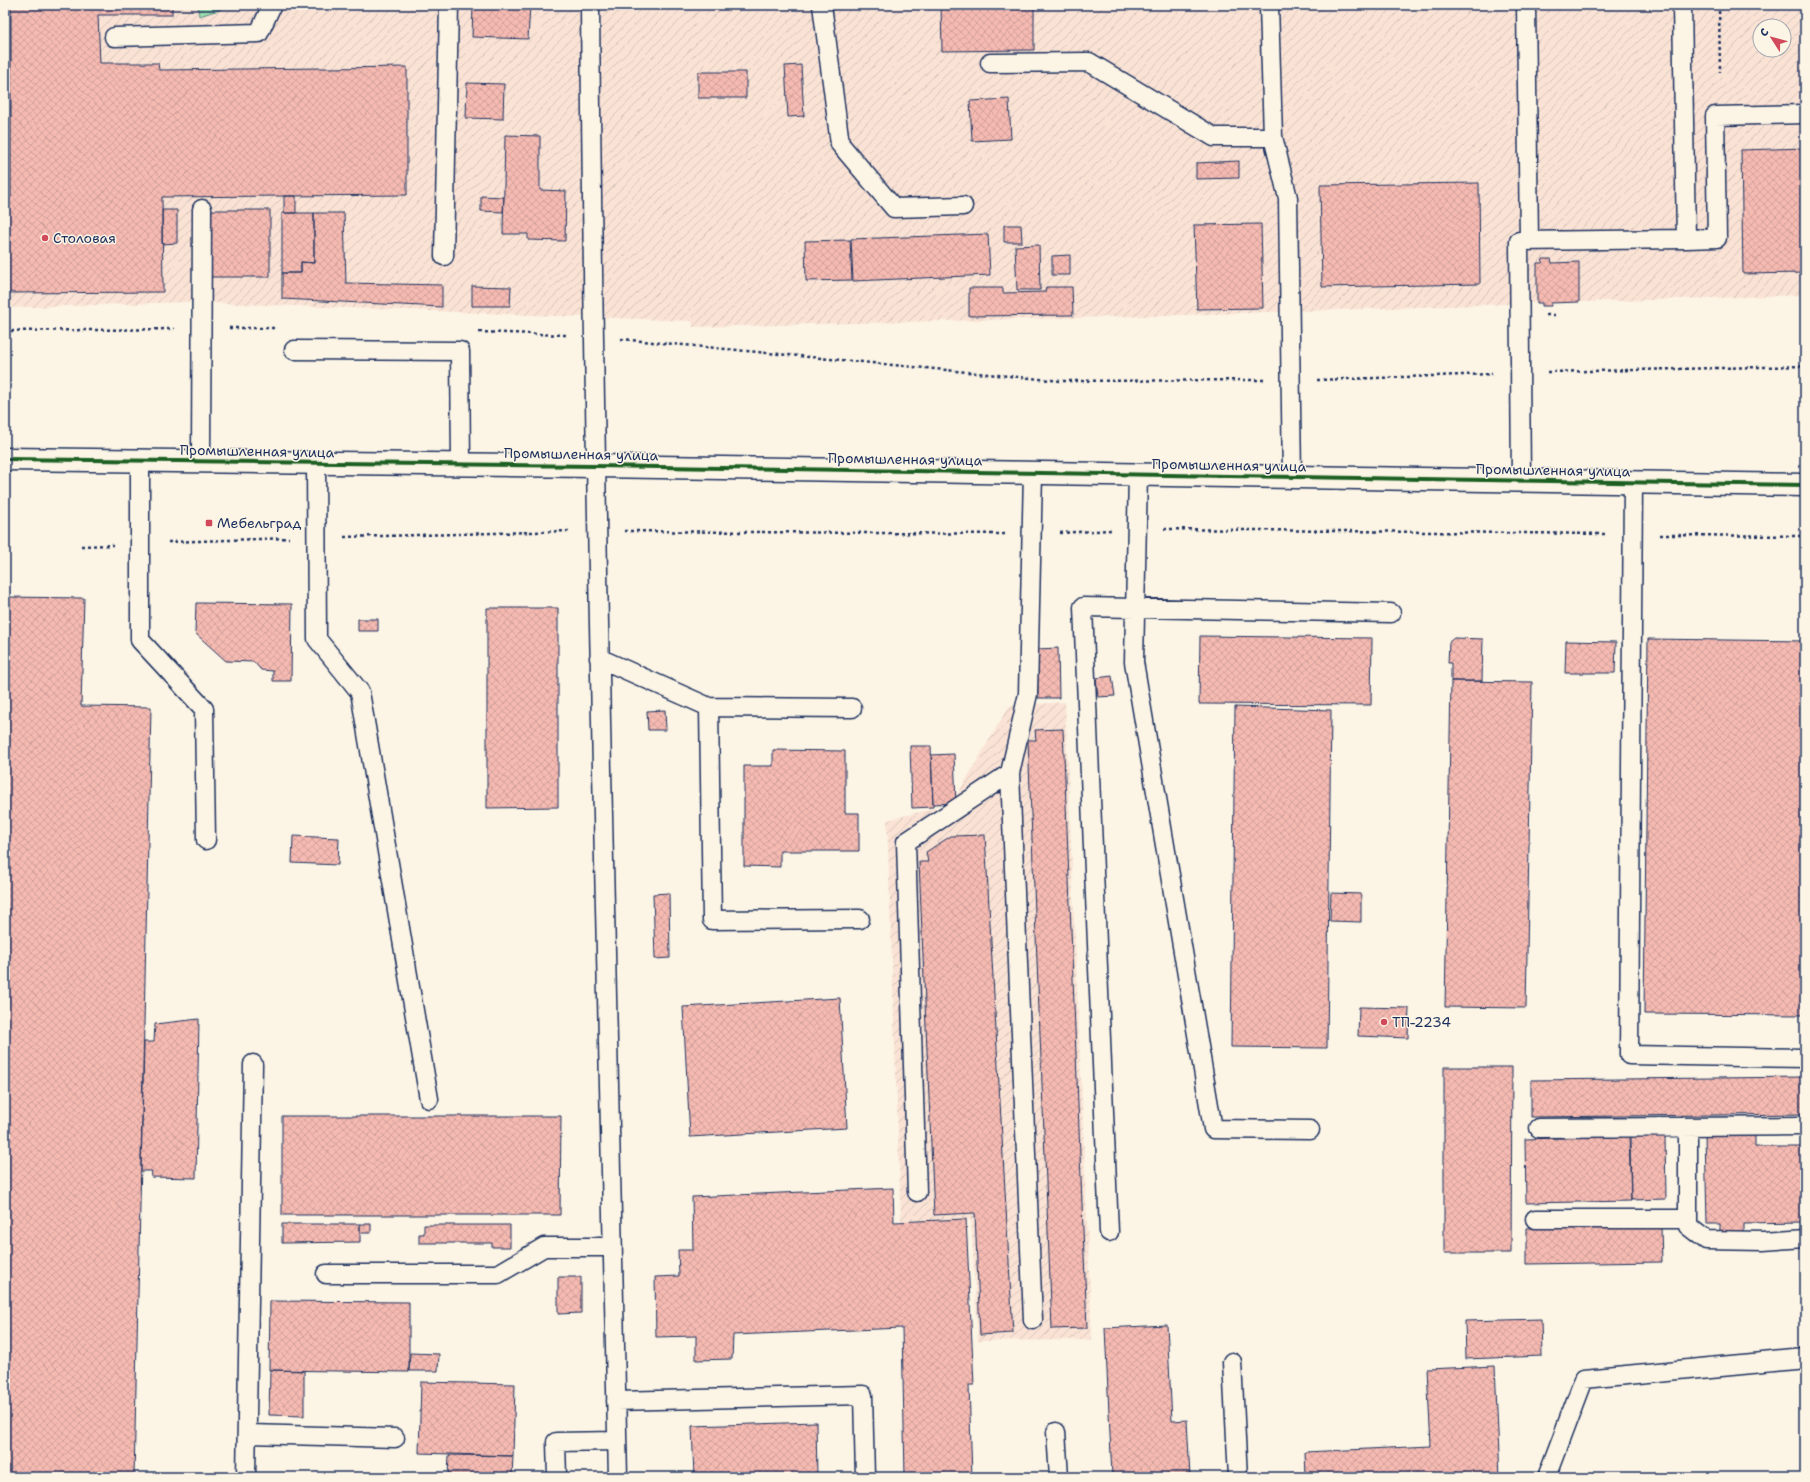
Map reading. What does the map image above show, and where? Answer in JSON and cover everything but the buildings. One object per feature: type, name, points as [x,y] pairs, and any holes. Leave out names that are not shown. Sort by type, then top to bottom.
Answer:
[{"type":"street","name":"Промышленная улица","points":[[5,459],[1033,472],[1805,485]]},
{"type":"lane","points":[[114,37],[259,33],[272,5]]},
{"type":"lane","points":[[444,256],[449,5]]},
{"type":"lane","points":[[590,5],[593,337],[599,658],[618,1477]]},
{"type":"lane","points":[[822,5],[840,144],[894,208],[963,206]]},
{"type":"lane","points":[[1269,5],[1273,137],[1288,198],[1292,380],[1292,477]]},
{"type":"lane","points":[[1526,5],[1529,241]]},
{"type":"lane","points":[[1682,5],[1686,238]]},
{"type":"lane","points":[[990,63],[1089,62],[1214,137],[1273,137]]},
{"type":"lane","points":[[1521,480],[1518,242],[1717,238],[1715,116],[1805,114]]},
{"type":"lane","points":[[201,461],[202,209]]},
{"type":"lane","points":[[294,350],[460,351],[460,464]]},
{"type":"lane","points":[[140,460],[140,640],[204,708],[206,840]]},
{"type":"lane","points":[[316,462],[317,639],[360,692],[429,1099]]},
{"type":"lane","points":[[1033,472],[1033,534],[1028,694],[1010,773],[1034,1320]]},
{"type":"lane","points":[[1138,474],[1134,662],[1213,1128],[1310,1130]]},
{"type":"lane","points":[[1633,482],[1629,1055],[1805,1058]]},
{"type":"lane","points":[[1109,1232],[1084,607],[1391,613]]},
{"type":"lane","points":[[599,658],[709,707],[852,708]]},
{"type":"lane","points":[[709,707],[712,920],[860,919]]},
{"type":"lane","points":[[917,1192],[906,842],[1010,773]]},
{"type":"lane","points":[[246,1477],[253,1064]]},
{"type":"lane","points":[[1539,1128],[1805,1126]]},
{"type":"lane","points":[[1688,1127],[1688,1226],[1706,1240],[1763,1241],[1805,1238]]},
{"type":"lane","points":[[1535,1219],[1688,1219]]},
{"type":"lane","points":[[326,1274],[498,1274],[544,1247],[613,1247]]},
{"type":"lane","points":[[1547,1477],[1584,1379],[1805,1358]]},
{"type":"lane","points":[[1232,1362],[1238,1477]]},
{"type":"lane","points":[[616,1401],[863,1396],[866,1477]]},
{"type":"lane","points":[[1056,1432],[1059,1477]]},
{"type":"lane","points":[[247,1434],[395,1438]]},
{"type":"lane","points":[[557,1477],[556,1442],[618,1442]]},
{"type":"path","points":[[1719,5],[1720,72]]},
{"type":"path","points":[[5,331],[283,328]]},
{"type":"path","points":[[478,332],[593,337],[1061,381],[1292,380],[1805,366]]},
{"type":"path","points":[[81,546],[317,537],[597,530],[1033,534],[1137,529],[1805,536]]},
{"type":"shaded area","points":[[5,5],[1805,5],[1805,295],[1552,303],[1551,306],[1542,306],[1542,303],[1537,303],[1152,316],[693,327],[692,321],[186,302],[5,308]]},
{"type":"shaded area","points":[[1065,702],[1092,1340],[978,1341],[971,1220],[901,1221],[887,820],[952,804],[1009,706]]},
{"type":"green space","points":[[198,5],[227,5],[219,10],[199,16]]},
{"type":"cycle path","points":[[5,459],[596,466],[1805,485]]},
{"type":"place","name":"Столовая","points":[[45,238]]},
{"type":"place","name":"Мебельград","points":[[209,523]]},
{"type":"place","name":"ТП-2234","points":[[1384,1022]]}]
